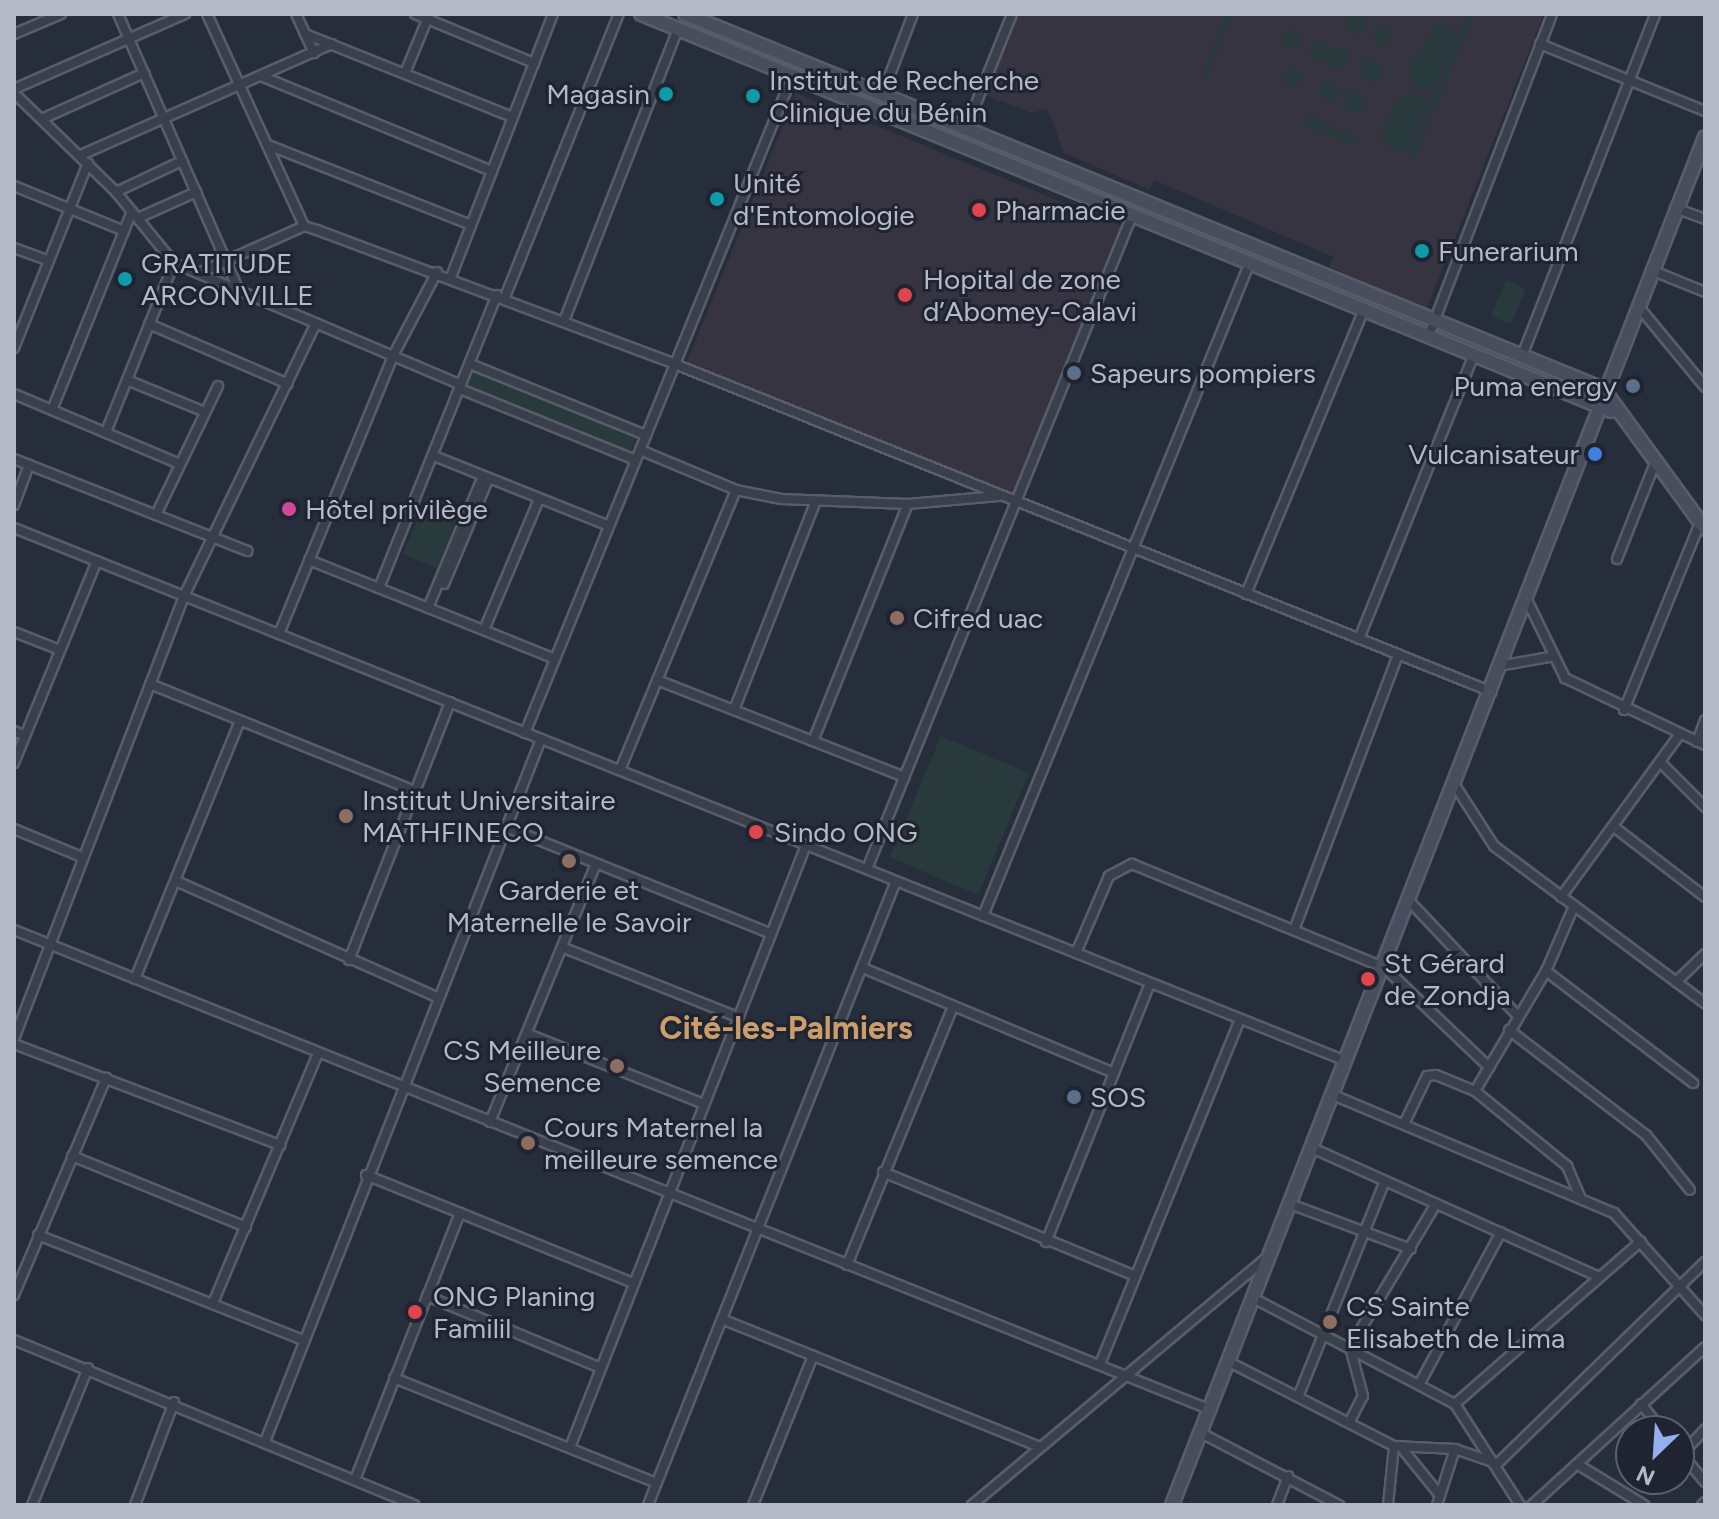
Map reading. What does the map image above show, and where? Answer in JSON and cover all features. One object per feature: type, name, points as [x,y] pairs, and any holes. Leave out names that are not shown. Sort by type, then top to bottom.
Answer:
[{"type":"street","points":[[14,34],[61,14]]},
{"type":"street","points":[[118,14],[238,290]]},
{"type":"street","points":[[185,14],[14,91],[116,192],[174,263],[636,460]]},
{"type":"street","points":[[207,14],[304,226]]},
{"type":"street","points":[[296,14],[314,53]]},
{"type":"street","points":[[415,14],[428,16],[534,63]]},
{"type":"street","points":[[451,277],[553,14]]},
{"type":"street","points":[[379,588],[460,387],[619,14]]},
{"type":"street","points":[[641,14],[793,73],[1618,413]]},
{"type":"street","points":[[685,14],[967,126],[1603,389],[1703,526],[1624,710]]},
{"type":"street","points":[[883,93],[913,14]]},
{"type":"street","points":[[967,126],[1012,14]]},
{"type":"street","points":[[1429,335],[1552,14]]},
{"type":"street","points":[[1522,356],[1655,14]]},
{"type":"street","points":[[405,73],[428,16]]},
{"type":"street","points":[[564,321],[678,28]]},
{"type":"street","points":[[305,34],[513,117]]},
{"type":"street","points":[[81,155],[332,44]]},
{"type":"street","points":[[1540,44],[1705,111]]},
{"type":"street","points":[[44,118],[144,73]]},
{"type":"street","points":[[525,733],[793,73]]},
{"type":"street","points":[[261,76],[492,171]]},
{"type":"street","points":[[1172,1505],[1231,1363],[1269,1255],[1411,903],[1604,409],[1603,389],[1705,137]]},
{"type":"street","points":[[268,145],[471,225]]},
{"type":"street","points":[[116,192],[182,161]]},
{"type":"street","points":[[14,348],[88,163]]},
{"type":"street","points":[[14,186],[124,231]]},
{"type":"street","points":[[52,410],[124,231],[135,214],[196,192]]},
{"type":"street","points":[[1675,208],[1705,219]]},
{"type":"street","points":[[867,869],[1133,213]]},
{"type":"street","points":[[199,273],[304,226],[451,277],[675,364],[1493,693]]},
{"type":"street","points":[[14,248],[49,261]]},
{"type":"street","points":[[983,916],[1250,262]]},
{"type":"street","points":[[106,432],[174,263]]},
{"type":"street","points":[[1651,270],[1705,292]]},
{"type":"street","points":[[279,634],[393,356],[437,272]]},
{"type":"street","points":[[1637,305],[1705,387]]},
{"type":"street","points":[[1246,594],[1364,309]]},
{"type":"street","points":[[280,1145],[14,1041],[48,943],[184,596],[210,536],[316,323]]},
{"type":"street","points":[[149,324],[288,384]]},
{"type":"street","points":[[1359,639],[1474,355]]},
{"type":"street","points":[[470,364],[646,435]]},
{"type":"street","points":[[127,380],[205,412]]},
{"type":"street","points":[[156,515],[218,386]]},
{"type":"street","points":[[14,394],[180,464]]},
{"type":"street","points":[[640,450],[736,490],[816,501],[908,504],[1004,496]]},
{"type":"street","points":[[434,456],[485,479],[609,526]]},
{"type":"street","points":[[14,459],[248,551]]},
{"type":"street","points":[[1617,559],[1655,463]]},
{"type":"street","points":[[14,505],[29,465]]},
{"type":"street","points":[[430,609],[485,479]]},
{"type":"street","points":[[620,770],[736,490]]},
{"type":"street","points":[[484,630],[539,499]]},
{"type":"street","points":[[734,710],[816,501]]},
{"type":"street","points":[[813,741],[908,504]]},
{"type":"street","points":[[14,528],[1347,1061]]},
{"type":"street","points":[[309,560],[555,659]]},
{"type":"street","points":[[14,763],[97,561]]},
{"type":"street","points":[[1528,602],[1550,657],[1565,678],[1624,710],[1701,744],[1705,720]]},
{"type":"street","points":[[14,632],[60,650]]},
{"type":"street","points":[[1294,930],[1398,655]]},
{"type":"street","points":[[1504,665],[1550,657]]},
{"type":"street","points":[[657,680],[905,777]]},
{"type":"street","points":[[150,684],[415,791]]},
{"type":"street","points":[[349,960],[450,702]]},
{"type":"street","points":[[135,979],[240,720]]},
{"type":"street","points":[[14,731],[25,736]]},
{"type":"street","points":[[1561,897],[1680,734]]},
{"type":"street","points":[[266,1439],[366,1175],[541,739]]},
{"type":"street","points":[[1660,762],[1705,807]]},
{"type":"street","points":[[1456,787],[1494,846],[1705,1003]]},
{"type":"street","points":[[506,827],[770,933]]},
{"type":"street","points":[[1614,827],[1705,897]]},
{"type":"street","points":[[14,829],[82,857]]},
{"type":"street","points":[[571,1445],[806,845]]},
{"type":"street","points":[[490,1122],[596,864]]},
{"type":"street","points":[[1076,953],[1119,865],[1132,864],[1385,968],[1489,1067]]},
{"type":"street","points":[[176,881],[436,997]]},
{"type":"street","points":[[648,1505],[761,1230],[896,881]]},
{"type":"street","points":[[1411,903],[1517,1015]]},
{"type":"street","points":[[1475,1091],[1517,1015],[1546,971],[1574,906]]},
{"type":"street","points":[[14,930],[671,1195],[1127,1373],[1211,1410]]},
{"type":"street","points":[[564,948],[737,1017]]},
{"type":"street","points":[[1676,982],[1705,954]]},
{"type":"street","points":[[863,968],[1114,1073]]},
{"type":"street","points":[[1546,971],[1693,1083]]},
{"type":"street","points":[[1046,1242],[1150,983]]},
{"type":"street","points":[[847,1265],[953,1007]]},
{"type":"street","points":[[1100,1364],[1240,1019]]},
{"type":"street","points":[[1509,1030],[1646,1135],[1690,1190]]},
{"type":"street","points":[[528,1034],[704,1104]]},
{"type":"street","points":[[213,1303],[318,1053]]},
{"type":"street","points":[[1404,1124],[1427,1076],[1475,1091],[1567,1166],[1581,1199]]},
{"type":"street","points":[[14,1295],[106,1078]]},
{"type":"street","points":[[1333,1095],[1621,1217],[1705,1315]]},
{"type":"street","points":[[1312,1148],[1597,1276]]},
{"type":"street","points":[[72,1156],[246,1227]]},
{"type":"street","points":[[883,1172],[1046,1242],[1135,1276]]},
{"type":"street","points":[[366,1175],[633,1283]]},
{"type":"street","points":[[1298,1397],[1321,1333],[1366,1233],[1385,1181]]},
{"type":"street","points":[[1290,1204],[1411,1249]]},
{"type":"street","points":[[1349,1423],[1363,1396],[1350,1347],[1436,1204]]},
{"type":"street","points":[[356,1477],[460,1213]]},
{"type":"street","points":[[1420,1383],[1501,1232]]},
{"type":"street","points":[[38,1235],[303,1340]]},
{"type":"street","points":[[1455,1404],[1597,1276],[1641,1241]]},
{"type":"street","points":[[972,1505],[1269,1255]]},
{"type":"street","points":[[1497,1464],[1705,1262]]},
{"type":"street","points":[[427,1296],[601,1368]]},
{"type":"street","points":[[1253,1298],[1455,1404],[1497,1464],[1520,1505]]},
{"type":"street","points":[[724,1320],[1040,1447]]},
{"type":"street","points":[[14,1340],[266,1439],[414,1505]]},
{"type":"street","points":[[1532,1505],[1705,1347]]},
{"type":"street","points":[[753,1505],[813,1356]]},
{"type":"street","points":[[1231,1363],[1397,1446],[1455,1449],[1497,1464]]},
{"type":"street","points":[[32,1505],[88,1368]]},
{"type":"street","points":[[394,1378],[571,1445],[657,1483]]},
{"type":"street","points":[[146,1505],[136,1503],[174,1402]]},
{"type":"street","points":[[1641,1404],[1650,1415]]},
{"type":"street","points":[[1201,1433],[1339,1505]]},
{"type":"street","points":[[1397,1446],[1439,1494]]},
{"type":"street","points":[[1388,1505],[1397,1446]]},
{"type":"street","points":[[1437,1505],[1455,1449]]},
{"type":"street","points":[[1577,1464],[1644,1505]]},
{"type":"street","points":[[1277,1505],[1288,1476]]},
{"type":"shaded area","points":[[1014,14],[1544,14],[1427,308],[1329,267],[1333,257],[1154,180],[1150,190],[1064,153],[1047,108],[1032,113],[982,94]]},
{"type":"shaded area","points":[[1227,14],[1233,14],[1206,79],[1200,77]]},
{"type":"shaded area","points":[[1468,14],[1475,14],[1415,156],[1410,154]]},
{"type":"shaded area","points":[[1357,15],[1364,18],[1367,25],[1364,32],[1357,35],[1350,32],[1347,25],[1350,18]]},
{"type":"shaded area","points":[[1438,23],[1458,32],[1432,94],[1412,85],[1410,68]]},
{"type":"shaded area","points":[[1378,26],[1386,26],[1391,35],[1389,42],[1378,44],[1373,39],[1373,31]]},
{"type":"shaded area","points":[[1287,30],[1295,30],[1300,39],[1298,46],[1287,48],[1282,43],[1282,35]]},
{"type":"shaded area","points":[[1320,41],[1327,44],[1330,51],[1327,58],[1320,61],[1313,58],[1310,51],[1313,44]]},
{"type":"shaded area","points":[[1338,47],[1346,50],[1349,58],[1346,66],[1338,69],[1330,66],[1327,58],[1330,50]]},
{"type":"shaded area","points":[[1371,60],[1379,63],[1382,71],[1379,79],[1371,82],[1363,79],[1360,71],[1363,63]]},
{"type":"shaded area","points":[[1288,69],[1296,69],[1301,78],[1299,85],[1288,87],[1283,82],[1283,74]]},
{"type":"shaded area","points":[[1329,81],[1336,84],[1339,91],[1336,98],[1329,101],[1322,98],[1319,91],[1322,84]]},
{"type":"shaded area","points":[[1410,91],[1430,100],[1407,154],[1382,143],[1381,135],[1395,103]]},
{"type":"shaded area","points":[[1354,92],[1361,95],[1364,102],[1361,109],[1354,112],[1347,109],[1344,102],[1347,95]]},
{"type":"shaded area","name":"Hopital de zone d’Abomey-Calavi","points":[[796,93],[1123,227],[1014,496],[687,362]]},
{"type":"shaded area","points":[[1308,115],[1358,138],[1354,146],[1303,125]]},
{"type":"shaded area","points":[[1506,280],[1526,289],[1511,324],[1491,316]]},
{"type":"shaded area","points":[[473,368],[637,435],[629,455],[465,388]]},
{"type":"shaded area","points":[[428,496],[461,510],[437,568],[403,554]]},
{"type":"shaded area","points":[[941,736],[1029,773],[978,895],[890,857]]},
{"type":"place","name":"Magasin","points":[[666,94]]},
{"type":"place","name":"Institut de Recherche Clinique du Bénin","points":[[753,96]]},
{"type":"place","name":"Unité d'Entomologie","points":[[717,199]]},
{"type":"place","name":"Pharmacie","points":[[979,210]]},
{"type":"place","name":"Funerarium","points":[[1422,251]]},
{"type":"place","name":"GRATITUDE ARCONVILLE","points":[[125,279]]},
{"type":"place","name":"Hopital de zone d’Abomey-Calavi","points":[[905,295]]},
{"type":"place","name":"Sapeurs pompiers","points":[[1074,373]]},
{"type":"place","name":"Puma energy","points":[[1633,386]]},
{"type":"place","name":"Vulcanisateur","points":[[1595,454]]},
{"type":"place","name":"Hôtel privilège","points":[[289,509]]},
{"type":"place","name":"Cifred uac","points":[[897,618]]},
{"type":"place","name":"Institut Universitaire MATHFINECO","points":[[346,816]]},
{"type":"place","name":"Sindo ONG","points":[[756,832]]},
{"type":"place","name":"Garderie et Maternelle le Savoir","points":[[569,861]]},
{"type":"place","name":"St Gérard de Zondja","points":[[1368,979]]},
{"type":"place","name":"CS Meilleure Semence","points":[[617,1066]]},
{"type":"place","name":"SOS","points":[[1074,1097]]},
{"type":"place","name":"Cours Maternel la meilleure semence","points":[[528,1143]]},
{"type":"place","name":"ONG Planing Familil","points":[[415,1312]]},
{"type":"place","name":"CS Sainte Elisabeth de Lima","points":[[1330,1322]]},
{"type":"district","name":"Cité-les-Palmiers","points":[[786,1028]]}]
